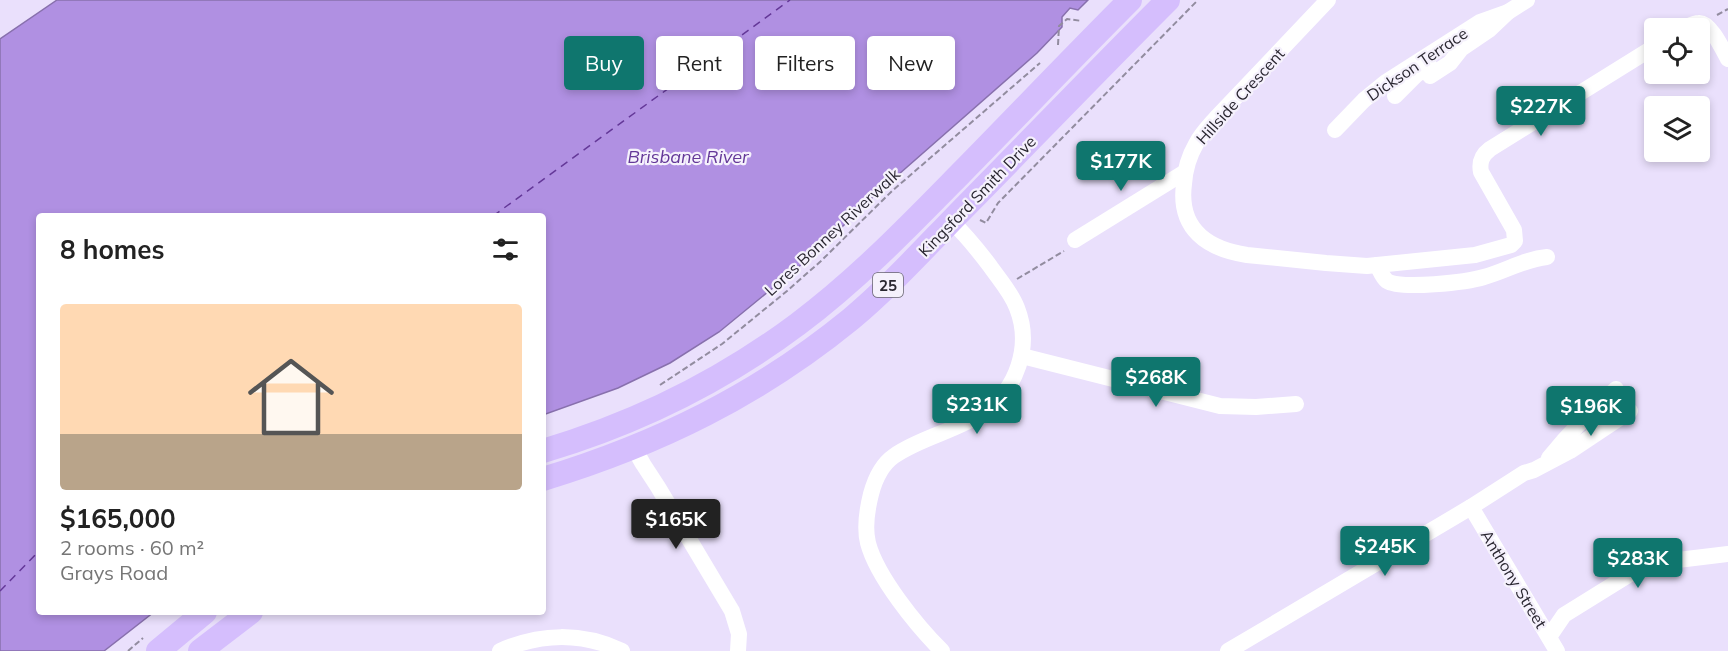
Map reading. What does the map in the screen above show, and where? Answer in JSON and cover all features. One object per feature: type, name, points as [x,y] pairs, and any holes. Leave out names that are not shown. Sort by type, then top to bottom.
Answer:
[{"type":"highway","name":"Kingsford Smith Drive","points":[[546,450],[592,435],[661,406],[732,368],[799,324],[855,278],[901,235],[1130,0]]},
{"type":"highway","name":"Kingsford Smith Drive","points":[[546,478],[634,448],[718,408],[771,377],[851,319],[903,271],[1168,0]]},
{"type":"highway","points":[[158,651],[201,615]]},
{"type":"highway","points":[[200,651],[247,615]]},
{"type":"street","name":"Hillside Crescent","points":[[1328,0],[1209,127],[1193,149],[1185,172],[1183,197],[1186,214],[1197,232],[1214,246],[1235,253],[1267,258],[1326,264],[1377,265],[1475,255],[1509,246],[1515,242],[1515,235],[1512,225],[1481,172],[1483,155],[1644,53]]},
{"type":"street","name":"Dickson Terrace","points":[[1335,130],[1364,100],[1386,82],[1480,22],[1508,12],[1527,0]]},
{"type":"street","name":"Dickson Terrace","points":[[1395,96],[1422,70],[1442,56],[1464,47],[1493,27],[1508,12]]},
{"type":"street","points":[[1710,29],[1728,59]]},
{"type":"street","name":"Dickson Terrace","points":[[1430,76],[1450,63],[1464,47]]},
{"type":"street","points":[[1073,243],[1185,172]]},
{"type":"street","points":[[942,651],[904,607],[882,577],[868,542],[866,525],[874,481],[892,457],[910,446],[981,414],[995,404],[1016,374],[1022,356],[1021,328],[1013,300],[971,240],[951,221]]},
{"type":"street","points":[[1377,265],[1388,282],[1412,285],[1476,279],[1536,258],[1547,257]]},
{"type":"street","points":[[1022,356],[1213,404],[1245,407],[1296,405]]},
{"type":"street","points":[[1545,463],[1573,431],[1616,389]]},
{"type":"street","points":[[1228,651],[1471,507],[1524,473],[1570,451],[1630,411]]},
{"type":"street","points":[[634,448],[732,611],[739,634],[738,651]]},
{"type":"street","name":"Anthony Street","points":[[1471,507],[1553,644]]},
{"type":"street","points":[[1553,644],[1564,615],[1643,566],[1728,554]]},
{"type":"street","points":[[500,651],[529,640],[574,637],[599,642],[622,651]]},
{"type":"path","points":[[980,220],[986,223],[998,203],[1198,0]]},
{"type":"path","points":[[1066,39],[1058,47],[1059,26],[1067,19],[1082,21]]},
{"type":"path","name":"Lores Bonney Riverwalk","points":[[655,388],[722,344],[787,291],[892,191],[1041,63]]},
{"type":"path","points":[[1019,278],[1073,243]]},
{"type":"water","name":"Brisbane River","points":[[57,0],[1088,0],[1078,10],[1070,8],[1062,17],[1062,27],[1037,53],[874,196],[813,255],[719,332],[670,363],[618,388],[546,414],[546,213],[36,213],[36,615],[150,615],[104,651],[0,651],[0,39]]},
{"type":"ferry route","points":[[497,213],[790,0]]},
{"type":"ferry route","points":[[0,591],[36,554]]}]
